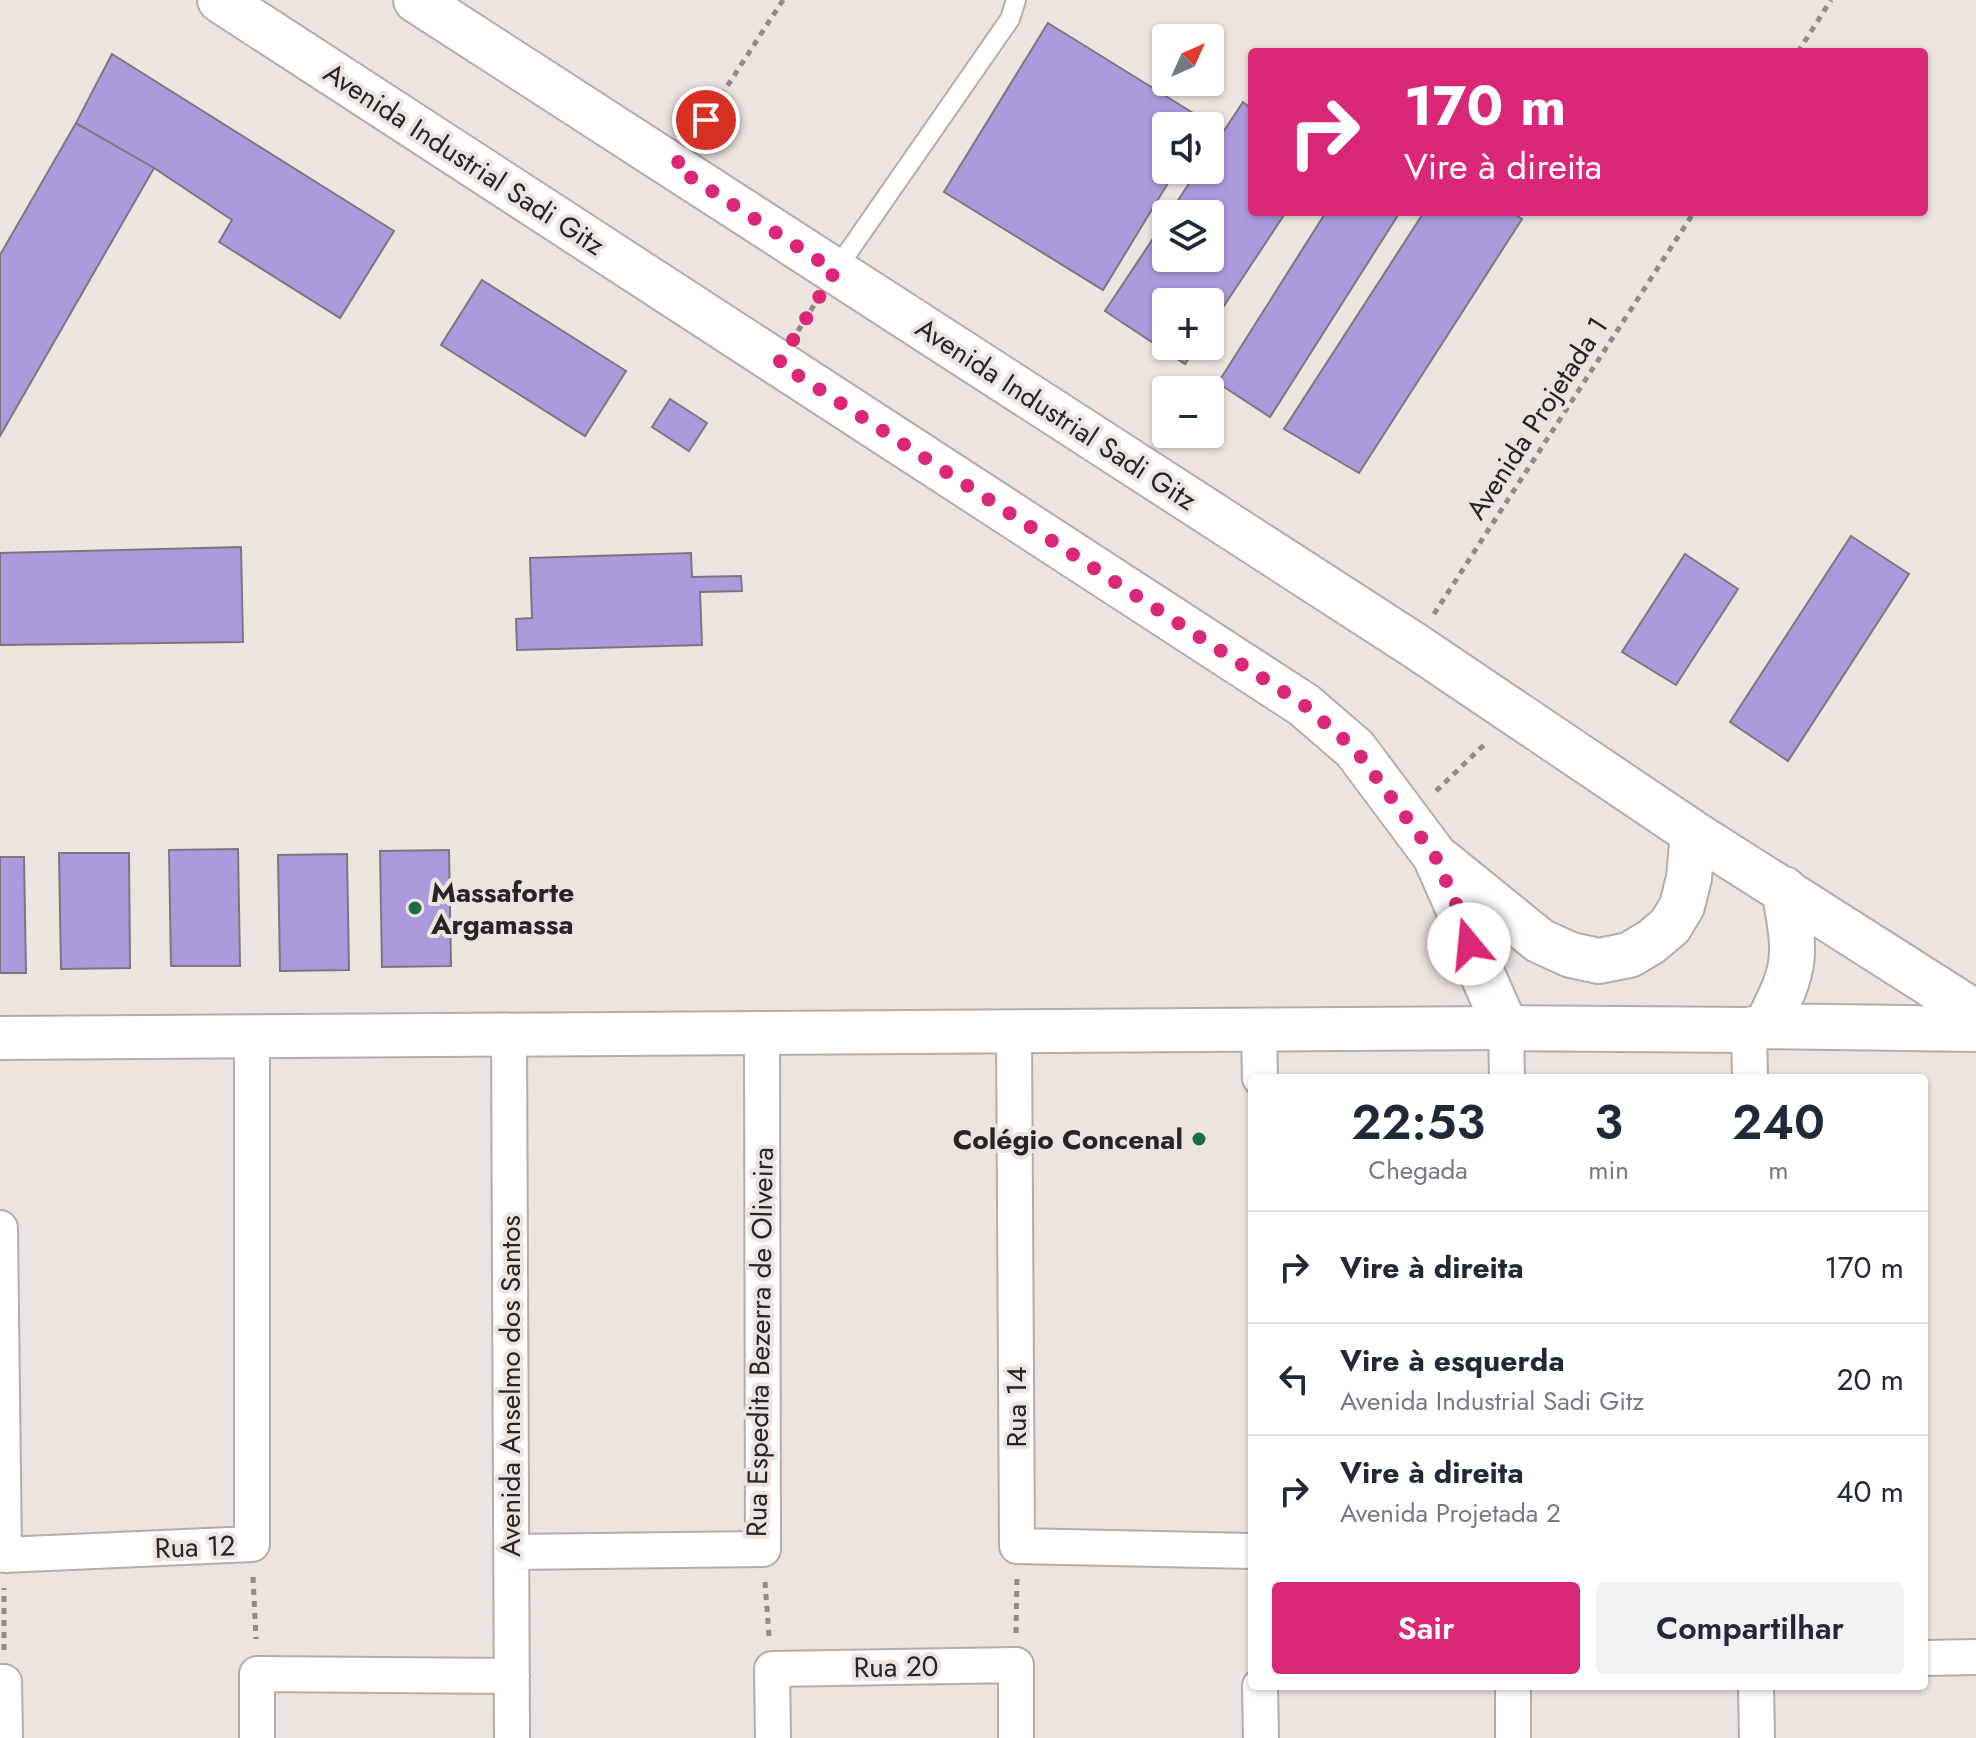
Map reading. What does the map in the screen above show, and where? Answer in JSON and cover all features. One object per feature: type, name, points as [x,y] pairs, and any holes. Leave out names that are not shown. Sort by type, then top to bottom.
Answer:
[{"type":"main road","name":"Avenida Industrial Sadi Gitz","points":[[220,0],[1304,705],[1355,749],[1435,856],[1506,1028]]},
{"type":"main road","name":"Avenida Industrial Sadi Gitz","points":[[416,0],[1414,645],[1693,833],[1976,1013]]},
{"type":"main road","name":"Avenida Industrial Sadi Gitz","points":[[1435,856],[1540,941],[1571,955],[1599,961],[1629,955],[1670,926],[1682,906],[1689,878],[1693,833]]},
{"type":"main road","points":[[1757,1028],[1782,997],[1794,958],[1784,889]]},
{"type":"main road","points":[[1506,1028],[1976,1029]]},
{"type":"street","points":[[0,1038],[1506,1028],[1507,1074]]},
{"type":"street","points":[[1751,1074],[1757,1028]]},
{"type":"street","points":[[1259,1032],[1260,1074]]},
{"type":"street","name":"Rua 14","points":[[1014,1033],[1017,1546]]},
{"type":"street","name":"Avenida Anselmo dos Santos","points":[[509,1034],[512,1738]]},
{"type":"street","name":"Rua Espedita Bezerra de Oliveira","points":[[511,1552],[763,1549],[762,1034]]},
{"type":"street","name":"Rua 12","points":[[4,1555],[252,1544],[252,1035]]},
{"type":"street","points":[[0,1228],[4,1555]]},
{"type":"street","points":[[1017,1546],[1248,1551]]},
{"type":"street","points":[[1928,1658],[1976,1657]]},
{"type":"street","points":[[1016,1665],[1016,1738]]},
{"type":"street","name":"Rua 20","points":[[772,1669],[1016,1665]]},
{"type":"street","points":[[772,1669],[773,1738]]},
{"type":"street","points":[[257,1738],[257,1674],[512,1676]]},
{"type":"street","points":[[2,1682],[5,1738]]},
{"type":"street","points":[[1260,1690],[1261,1738]]},
{"type":"street","points":[[1513,1690],[1513,1738]]},
{"type":"street","points":[[1756,1690],[1757,1738]]},
{"type":"lane","points":[[835,271],[1010,19],[1016,0]]},
{"type":"path","points":[[675,167],[783,0]]},
{"type":"path","points":[[1801,48],[1831,0]]},
{"type":"path","name":"Avenida Projetada 1","points":[[1414,645],[1691,216]]},
{"type":"path","points":[[779,363],[835,271]]},
{"type":"path","points":[[1407,819],[1516,713]]},
{"type":"path","points":[[252,1544],[257,1674]]},
{"type":"path","points":[[1016,1665],[1017,1546]]},
{"type":"path","points":[[763,1549],[772,1669]]},
{"type":"path","points":[[2,1682],[4,1555]]},
{"type":"building","points":[[1048,23],[1152,88],[1152,96],[1166,96],[1191,112],[1152,112],[1152,184],[1167,184],[1158,200],[1152,200],[1152,209],[1103,290],[944,192]]},
{"type":"building","points":[[112,54],[394,231],[340,318],[219,242],[232,220],[154,168],[76,123]]},
{"type":"building","points":[[1243,102],[1248,106],[1248,216],[1283,216],[1224,306],[1224,288],[1152,288],[1152,342],[1105,311],[1152,240],[1152,272],[1224,272],[1224,200],[1178,200],[1189,184],[1224,184],[1224,131]]},
{"type":"building","points":[[76,123],[154,168],[0,436],[0,255]]},
{"type":"building","points":[[1323,216],[1397,216],[1270,417],[1224,387],[1222,376]]},
{"type":"building","points":[[1421,216],[1517,216],[1522,219],[1359,473],[1284,429]]},
{"type":"building","points":[[482,280],[626,371],[585,436],[441,345]]},
{"type":"building","points":[[670,399],[707,423],[689,451],[652,427]]},
{"type":"building","points":[[1851,536],[1909,574],[1788,761],[1730,722]]},
{"type":"building","points":[[241,547],[243,642],[0,645],[0,553]]},
{"type":"building","points":[[691,553],[692,577],[741,576],[742,591],[700,592],[702,645],[517,650],[516,619],[532,618],[530,558]]},
{"type":"building","points":[[1685,554],[1738,589],[1676,685],[1622,652]]},
{"type":"building","points":[[238,849],[240,966],[171,966],[169,850]]},
{"type":"building","name":"Massaforte Argamassa","points":[[449,850],[451,966],[382,967],[380,851]]},
{"type":"building","points":[[59,853],[129,853],[130,968],[61,969]]},
{"type":"building","points":[[347,854],[349,970],[280,971],[278,855]]},
{"type":"building","points":[[0,857],[24,857],[26,973],[0,973]]},
{"type":"place","name":"Massaforte Argamassa","points":[[415,908]]},
{"type":"place","name":"Colégio Concenal","points":[[1199,1139]]},
{"type":"route","points":[[706,120],[675,167],[835,271],[779,363],[1304,705],[1355,749],[1435,856],[1461,915],[1469,944]]}]
